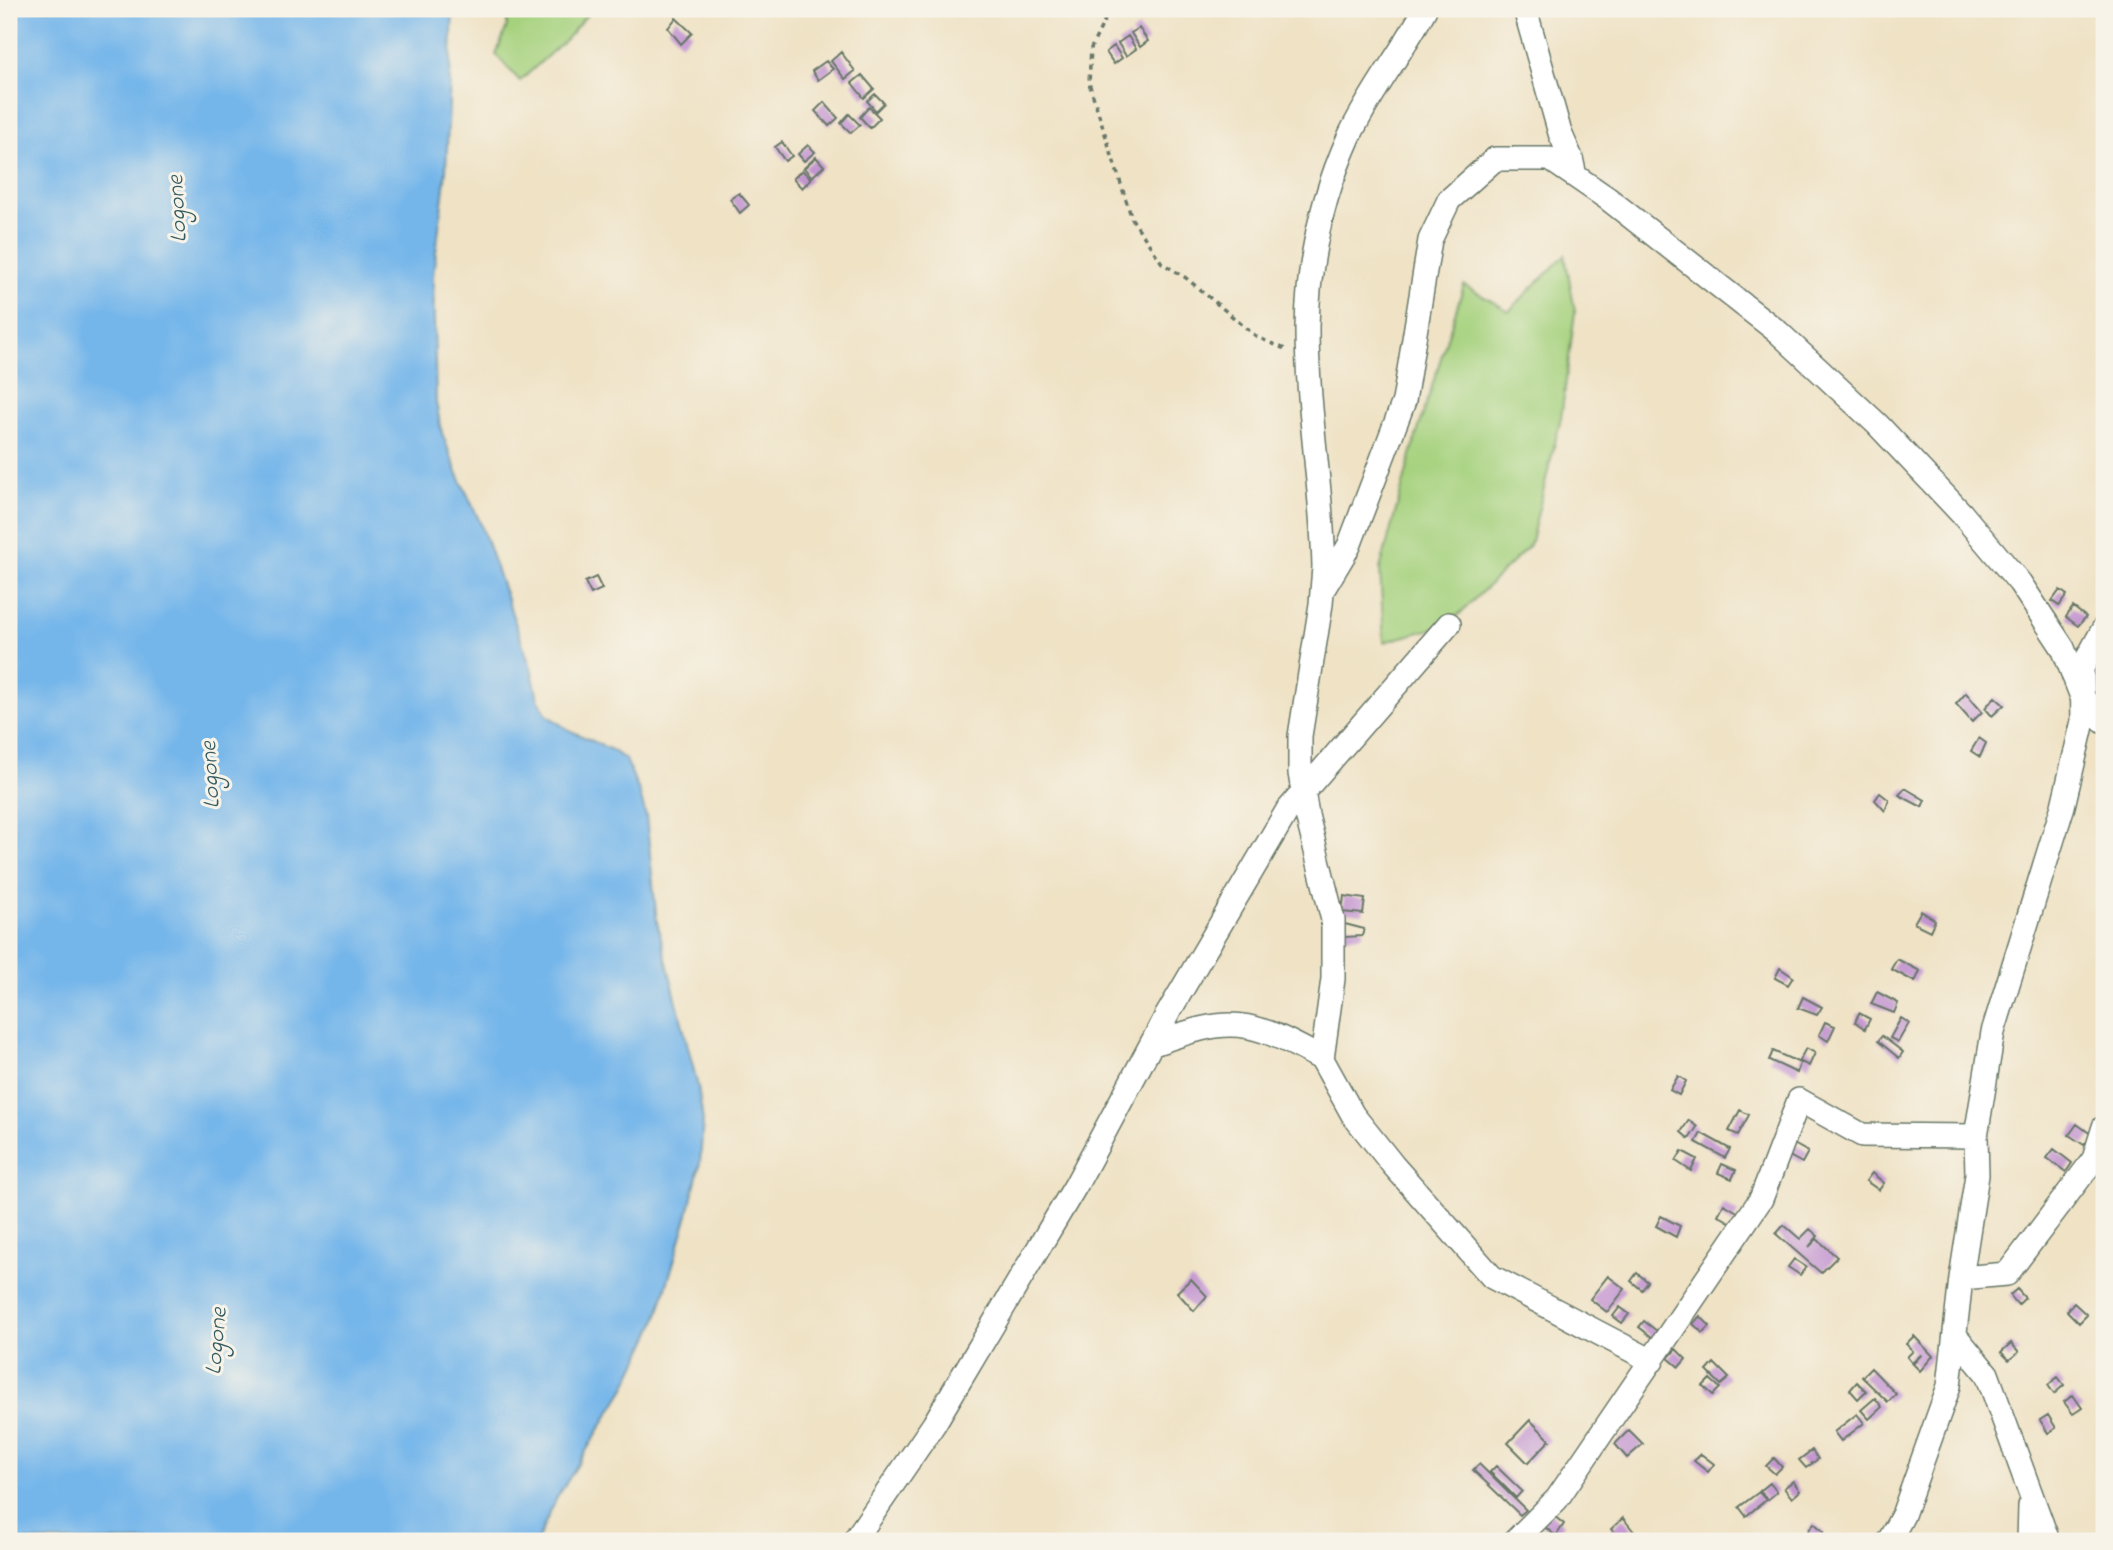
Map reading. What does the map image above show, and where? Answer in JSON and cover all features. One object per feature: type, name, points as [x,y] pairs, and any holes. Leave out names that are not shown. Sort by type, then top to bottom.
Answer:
[{"type":"street","points":[[1322,1059],[1333,979],[1334,920],[1303,791],[1300,764],[1300,736],[1323,589],[1324,545],[1307,329],[1310,280],[1318,231],[1331,183],[1349,137],[1425,9]]},
{"type":"street","points":[[1525,9],[1575,176]]},
{"type":"street","points":[[1323,589],[1349,546],[1404,401],[1430,240],[1449,200],[1495,159],[1550,159],[1607,198],[1778,332],[1877,424],[1962,514],[2020,583],[2063,648],[2082,697],[2104,722]]},
{"type":"street","points":[[854,1541],[941,1412],[1076,1185],[1151,1045],[1287,811],[1449,624]]},
{"type":"street","points":[[1889,1541],[1903,1515],[1949,1386],[1977,1175],[1976,1136],[1993,1032],[2063,806],[2083,721],[2082,668],[2104,628]]},
{"type":"street","points":[[1151,1045],[1201,1028],[1240,1025],[1278,1035],[1322,1059],[1353,1115],[1393,1165],[1492,1277],[1652,1361]]},
{"type":"street","points":[[1522,1539],[1557,1499],[1761,1199],[1799,1101],[1862,1135],[1976,1136]]},
{"type":"street","points":[[1962,1279],[2007,1274],[2094,1159],[2104,1127]]},
{"type":"street","points":[[1955,1335],[1987,1374],[2048,1541]]},
{"type":"street","points":[[2029,1541],[2030,1492]]},
{"type":"path","points":[[1111,9],[1091,48],[1088,83],[1132,219],[1162,263],[1186,278],[1257,337],[1286,349],[1310,379]]},
{"type":"green space","points":[[507,9],[592,9],[566,39],[520,81],[496,55],[507,26]]},
{"type":"green space","points":[[1565,255],[1575,312],[1561,418],[1530,545],[1449,624],[1384,642],[1380,569],[1416,437],[1464,285],[1509,311]]},
{"type":"water","name":"Logone","points":[[9,9],[453,9],[446,171],[433,276],[436,403],[442,433],[480,522],[532,671],[538,699],[547,715],[567,729],[612,750],[626,760],[639,791],[646,816],[657,922],[698,1087],[703,1121],[700,1163],[688,1214],[655,1325],[625,1388],[555,1501],[537,1541],[9,1541]]},
{"type":"building","points":[[676,18],[692,33],[681,44],[668,28]]},
{"type":"building","points":[[1139,28],[1148,41],[1140,47],[1131,33]]},
{"type":"building","points":[[1128,36],[1136,49],[1126,56],[1118,43]]},
{"type":"building","points":[[1114,46],[1122,58],[1114,64],[1106,52]]},
{"type":"building","points":[[841,52],[855,71],[845,79],[831,61]]},
{"type":"building","points":[[826,61],[833,69],[818,80],[812,71]]},
{"type":"building","points":[[862,75],[874,89],[864,98],[852,83]]},
{"type":"building","points":[[875,94],[884,103],[876,111],[867,101]]},
{"type":"building","points":[[824,102],[838,118],[829,126],[815,111]]},
{"type":"building","points":[[869,107],[880,118],[870,128],[860,117]]},
{"type":"building","points":[[849,114],[860,125],[851,133],[841,123]]},
{"type":"building","points":[[782,142],[792,156],[785,161],[775,147]]},
{"type":"building","points":[[808,145],[815,152],[804,161],[798,154]]},
{"type":"building","points":[[816,157],[824,166],[812,177],[804,168]]},
{"type":"building","points":[[802,170],[811,179],[802,188],[793,179]]},
{"type":"building","points":[[739,193],[749,205],[740,213],[730,199]]},
{"type":"building","points":[[596,577],[602,589],[591,594],[585,582]]},
{"type":"building","points":[[2060,590],[2067,595],[2059,606],[2052,601]]},
{"type":"building","points":[[2073,607],[2086,617],[2078,626],[2066,617]]},
{"type":"building","points":[[1966,693],[1982,712],[1972,722],[1956,704]]},
{"type":"building","points":[[1995,697],[2004,705],[1992,716],[1985,708]]},
{"type":"building","points":[[1979,738],[1986,743],[1980,757],[1971,751]]},
{"type":"building","points":[[1905,788],[1925,800],[1922,807],[1899,795]]},
{"type":"building","points":[[1880,793],[1889,800],[1885,811],[1875,800]]},
{"type":"building","points":[[1344,896],[1365,899],[1363,914],[1342,912]]},
{"type":"building","points":[[1921,911],[1935,920],[1930,931],[1914,923]]},
{"type":"building","points":[[1345,924],[1364,929],[1362,936],[1345,937]]},
{"type":"building","points":[[1897,959],[1920,971],[1915,982],[1891,969]]},
{"type":"building","points":[[1780,968],[1793,977],[1788,985],[1775,978]]},
{"type":"building","points":[[1877,992],[1898,1003],[1894,1013],[1871,1004]]},
{"type":"building","points":[[1803,997],[1822,1007],[1817,1015],[1798,1008]]},
{"type":"building","points":[[1859,1013],[1870,1019],[1865,1029],[1855,1022]]},
{"type":"building","points":[[1901,1018],[1909,1023],[1898,1042],[1890,1038]]},
{"type":"building","points":[[1825,1022],[1835,1026],[1828,1041],[1819,1035]]},
{"type":"building","points":[[1882,1036],[1903,1052],[1899,1058],[1878,1041]]},
{"type":"building","points":[[1806,1048],[1815,1053],[1809,1066],[1799,1061]]},
{"type":"building","points":[[1773,1051],[1800,1063],[1797,1073],[1769,1060]]},
{"type":"building","points":[[1678,1076],[1686,1081],[1679,1095],[1670,1090]]},
{"type":"building","points":[[1740,1110],[1749,1115],[1738,1135],[1729,1131]]},
{"type":"building","points":[[1689,1120],[1697,1127],[1689,1139],[1681,1132]]},
{"type":"building","points":[[2077,1124],[2092,1135],[2084,1145],[2069,1135]]},
{"type":"building","points":[[1701,1133],[1730,1149],[1725,1158],[1696,1142]]},
{"type":"building","points":[[1792,1143],[1808,1152],[1802,1163],[1786,1154]]},
{"type":"building","points":[[2054,1149],[2072,1163],[2066,1172],[2047,1158]]},
{"type":"building","points":[[1682,1151],[1697,1159],[1691,1171],[1676,1161]]},
{"type":"building","points":[[1722,1164],[1736,1170],[1732,1179],[1718,1173]]},
{"type":"building","points":[[1872,1173],[1884,1183],[1879,1190],[1866,1181]]},
{"type":"building","points":[[1724,1204],[1739,1213],[1733,1224],[1718,1215]]},
{"type":"building","points":[[1661,1216],[1680,1226],[1676,1237],[1656,1226]]},
{"type":"building","points":[[1784,1225],[1800,1239],[1810,1229],[1818,1236],[1809,1247],[1817,1239],[1837,1257],[1821,1273],[1776,1234]]},
{"type":"building","points":[[1794,1259],[1806,1267],[1800,1275],[1788,1267]]},
{"type":"building","points":[[1637,1273],[1648,1282],[1642,1290],[1631,1281]]},
{"type":"building","points":[[1608,1276],[1625,1289],[1607,1312],[1590,1299]]},
{"type":"building","points":[[1191,1279],[1207,1296],[1194,1311],[1177,1292]]},
{"type":"building","points":[[2017,1289],[2025,1298],[2018,1305],[2010,1295]]},
{"type":"building","points":[[2074,1303],[2087,1315],[2079,1323],[2067,1311]]},
{"type":"building","points":[[1620,1307],[1629,1314],[1622,1323],[1613,1316]]},
{"type":"building","points":[[1700,1316],[1710,1326],[1703,1333],[1693,1324]]},
{"type":"building","points":[[1644,1321],[1662,1335],[1657,1341],[1639,1327]]},
{"type":"building","points":[[1914,1336],[1933,1356],[1920,1371],[1913,1364],[1922,1354],[1912,1363],[1907,1357],[1913,1351],[1906,1344]]},
{"type":"building","points":[[2011,1343],[2019,1352],[2009,1360],[2001,1352]]},
{"type":"building","points":[[1676,1349],[1686,1359],[1679,1367],[1668,1358]]},
{"type":"building","points":[[1714,1363],[1729,1378],[1721,1385],[1707,1371]]},
{"type":"building","points":[[1871,1368],[1896,1394],[1888,1402],[1862,1377]]},
{"type":"building","points":[[2058,1377],[2064,1385],[2054,1394],[2048,1385]]},
{"type":"building","points":[[1710,1379],[1720,1388],[1713,1395],[1703,1386]]},
{"type":"building","points":[[1857,1382],[1866,1391],[1858,1399],[1850,1390]]},
{"type":"building","points":[[2073,1395],[2082,1408],[2073,1414],[2064,1402]]},
{"type":"building","points":[[1875,1398],[1882,1407],[1869,1419],[1861,1410]]},
{"type":"building","points":[[1857,1414],[1864,1423],[1841,1441],[1834,1432]]},
{"type":"building","points":[[2048,1415],[2056,1428],[2048,1433],[2040,1420]]},
{"type":"building","points":[[1530,1420],[1550,1440],[1528,1463],[1508,1443]]},
{"type":"building","points":[[1629,1430],[1643,1444],[1627,1458],[1615,1444]]},
{"type":"building","points":[[1812,1450],[1818,1459],[1806,1468],[1799,1460]]},
{"type":"building","points":[[1701,1454],[1714,1464],[1708,1472],[1694,1461]]},
{"type":"building","points":[[1774,1458],[1782,1467],[1775,1474],[1766,1466]]},
{"type":"building","points":[[1479,1464],[1526,1510],[1520,1515],[1473,1470]]},
{"type":"building","points":[[1496,1466],[1522,1491],[1516,1498],[1490,1472]]},
{"type":"building","points":[[1793,1481],[1800,1491],[1792,1498],[1784,1488]]},
{"type":"building","points":[[1770,1483],[1777,1492],[1767,1500],[1760,1491]]},
{"type":"building","points":[[1759,1492],[1766,1500],[1746,1516],[1739,1507]]},
{"type":"building","points":[[1549,1512],[1564,1524],[1556,1536],[1540,1523]]},
{"type":"building","points":[[1623,1518],[1635,1533],[1621,1541],[1611,1529]]},
{"type":"building","points":[[1814,1523],[1824,1532],[1818,1540],[1808,1531]]}]
